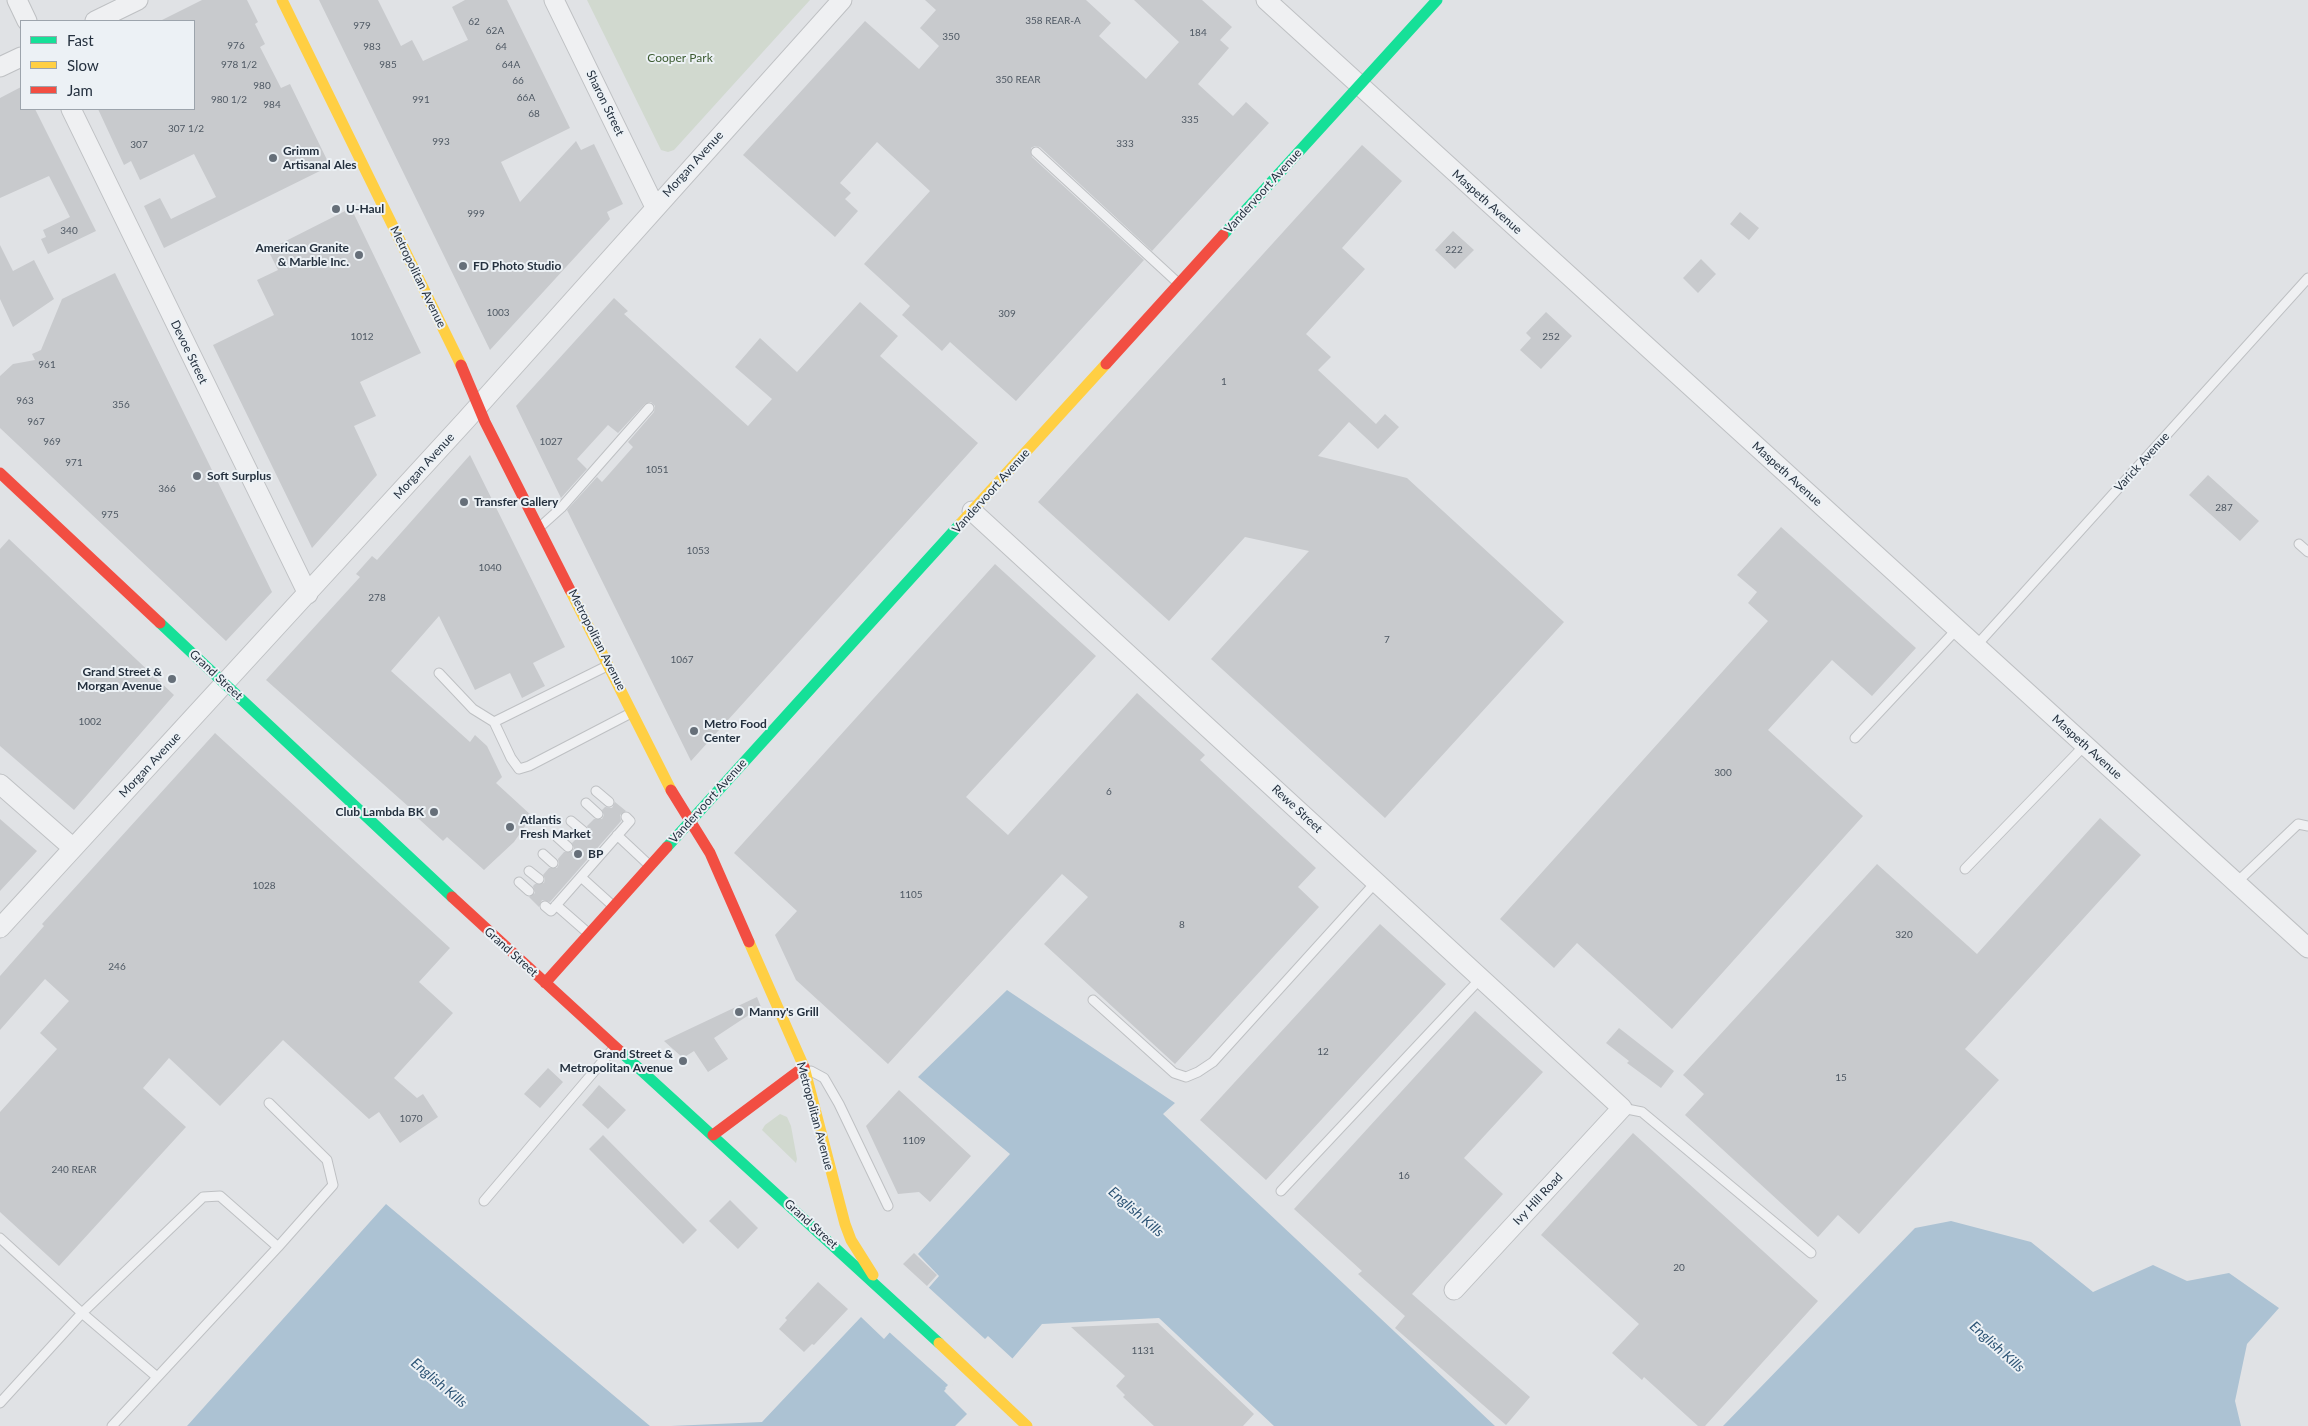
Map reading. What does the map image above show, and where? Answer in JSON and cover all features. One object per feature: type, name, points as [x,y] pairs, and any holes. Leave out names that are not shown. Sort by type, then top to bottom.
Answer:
[{"type":"main road","name":"Metropolitan Avenue","points":[[282,0],[479,404],[485,422],[634,712],[671,789],[710,853],[804,1067],[845,1224],[855,1248],[883,1290]]},
{"type":"main road","name":"Vandervoort Avenue","points":[[545,983],[1438,0]]},
{"type":"main road","name":"Grand Street","points":[[0,473],[545,983],[883,1290],[1027,1426]]},
{"type":"main road","points":[[714,1136],[804,1067]]},
{"type":"street","points":[[17,0],[27,20]]},
{"type":"street","points":[[97,20],[138,0]]},
{"type":"street","name":"Sharon Street","points":[[554,0],[655,207]]},
{"type":"street","name":"Morgan Avenue","points":[[0,928],[308,594],[842,0]]},
{"type":"street","name":"Maspeth Avenue","points":[[1266,0],[2308,948]]},
{"type":"street","points":[[0,67],[20,57]]},
{"type":"street","name":"Devoe Street","points":[[71,110],[308,594]]},
{"type":"street","name":"Rewe Street","points":[[972,511],[1622,1108]]},
{"type":"street","points":[[0,784],[73,848]]},
{"type":"street","name":"Ivy Hill Road","points":[[1454,1290],[1622,1108]]},
{"type":"lane","points":[[1036,152],[1179,284]]},
{"type":"lane","name":"Varick Avenue","points":[[1976,646],[2308,278]]},
{"type":"lane","points":[[540,528],[649,408]]},
{"type":"lane","points":[[2299,544],[2308,552]]},
{"type":"lane","points":[[1855,738],[1957,629]]},
{"type":"lane","points":[[494,722],[609,664]]},
{"type":"lane","points":[[439,673],[473,709],[494,722],[511,758],[519,768],[529,766],[634,712]]},
{"type":"lane","points":[[1966,869],[2085,745]]},
{"type":"lane","points":[[596,791],[608,802]]},
{"type":"lane","points":[[586,803],[598,814]]},
{"type":"lane","points":[[545,906],[551,911],[557,899],[602,847],[630,821],[626,817]]},
{"type":"lane","points":[[571,820],[583,831]]},
{"type":"lane","points":[[2236,883],[2298,824],[2308,826]]},
{"type":"lane","points":[[617,833],[650,866]]},
{"type":"lane","points":[[557,837],[568,847]]},
{"type":"lane","points":[[543,854],[553,863]]},
{"type":"lane","points":[[529,870],[539,879]]},
{"type":"lane","points":[[575,879],[614,907]]},
{"type":"lane","points":[[519,882],[528,891]]},
{"type":"lane","points":[[1093,1000],[1174,1073],[1186,1077],[1198,1072],[1213,1062],[1376,882]]},
{"type":"lane","points":[[557,899],[589,934]]},
{"type":"lane","points":[[1280,1191],[1481,978]]},
{"type":"lane","points":[[484,1201],[615,1046]]},
{"type":"lane","points":[[804,1067],[824,1078],[839,1104],[888,1206]]},
{"type":"lane","points":[[112,1426],[333,1185],[327,1160],[269,1103]]},
{"type":"lane","points":[[1622,1108],[1642,1112],[1812,1253]]},
{"type":"lane","points":[[0,1403],[82,1313],[203,1197],[220,1196],[278,1246]]},
{"type":"lane","points":[[0,1238],[82,1313],[157,1377]]},
{"type":"green space","name":"Cooper Park","points":[[587,0],[810,0],[674,150],[668,152],[661,150]]},
{"type":"green space","points":[[780,1114],[787,1117],[791,1126],[797,1159],[796,1163],[762,1130],[765,1125]]},
{"type":"water","name":"English Kills","points":[[1007,990],[1175,1103],[1163,1114],[1495,1426],[1274,1426],[1159,1318],[1042,1324],[1012,1359],[988,1340],[944,1391],[967,1414],[955,1426],[671,1426],[762,1422],[861,1317],[884,1339],[939,1276],[918,1254],[1010,1154],[918,1077]]},
{"type":"water","name":"English Kills","points":[[386,1204],[650,1426],[187,1426]]},
{"type":"water","name":"English Kills","points":[[1951,1221],[2031,1242],[2093,1292],[2153,1265],[2187,1281],[2229,1273],[2279,1308],[2247,1344],[2235,1401],[2241,1426],[1723,1426],[1915,1228]]},
{"type":"pier","points":[[927,1286],[985,1339],[988,1336],[1013,1359],[1010,1362],[988,1343],[948,1390],[945,1388],[948,1385],[888,1331]]},
{"type":"building","points":[[202,0],[247,0],[258,22],[255,24],[265,44],[260,47],[281,88],[290,84],[330,166],[164,248],[144,206],[160,198],[171,219],[216,197],[194,154],[140,180],[131,161],[124,165],[98,110],[195,110],[195,20],[162,20]]},
{"type":"building","points":[[319,0],[378,0],[401,46],[412,40],[423,61],[468,40],[452,7],[465,0],[507,0],[570,128],[501,162],[520,202],[576,141],[581,150],[594,144],[623,204],[607,212],[610,219],[490,350]]},
{"type":"building","points":[[925,0],[1086,0],[1111,23],[1099,36],[1146,79],[1179,42],[1134,0],[1202,0],[1232,27],[1220,40],[1229,48],[1198,84],[1233,116],[1246,102],[1269,123],[1152,251],[1040,147],[1035,146],[1031,148],[1032,157],[1144,260],[1016,401],[950,342],[942,351],[902,315],[910,306],[864,264],[930,191],[877,142],[840,183],[851,193],[845,199],[858,211],[835,237],[743,155],[865,21],[919,69],[939,46],[920,28],[936,10]]},
{"type":"building","points":[[20,88],[20,110],[36,110],[96,231],[48,254],[41,239],[46,237],[43,230],[70,217],[49,176],[0,198],[0,98]]},
{"type":"building","points":[[1362,145],[1402,181],[1342,248],[1365,269],[1306,334],[1331,357],[1318,370],[1376,424],[1385,414],[1399,427],[1378,449],[1349,422],[1318,456],[1407,478],[1564,622],[1385,818],[1211,659],[1309,551],[1245,537],[1169,621],[1038,502]]},
{"type":"building","points":[[351,208],[421,353],[360,382],[376,416],[354,426],[377,475],[312,548],[213,345],[274,315],[257,280],[278,270],[268,250]]},
{"type":"building","points":[[1740,212],[1759,228],[1749,240],[1730,224]]},
{"type":"building","points":[[1453,231],[1474,250],[1455,269],[1435,250]]},
{"type":"building","points":[[0,245],[13,271],[34,260],[54,299],[13,327],[0,299]]},
{"type":"building","points":[[1701,259],[1716,274],[1698,293],[1683,278]]},
{"type":"building","points":[[115,273],[272,592],[226,641],[0,428],[0,376],[13,364],[35,360],[32,354],[41,350],[62,299]]},
{"type":"building","points":[[614,298],[628,311],[624,314],[748,426],[772,399],[735,367],[760,338],[797,372],[860,302],[898,336],[880,356],[978,443],[691,761],[567,510],[597,477],[602,482],[633,447],[628,442],[654,412],[655,406],[651,402],[645,404],[618,433],[608,425],[577,459],[587,469],[561,498],[516,406]]},
{"type":"building","points":[[1546,312],[1572,336],[1541,369],[1520,350],[1531,338],[1526,333]]},
{"type":"building","points":[[470,455],[565,647],[533,663],[545,686],[522,698],[510,673],[475,690],[439,616],[391,671],[470,742],[475,735],[487,746],[502,777],[496,783],[532,816],[514,842],[484,870],[447,837],[443,841],[408,809],[409,807],[266,680],[360,577],[356,574],[372,556],[377,560]]},
{"type":"building","points":[[2208,475],[2259,521],[2240,541],[2189,495]]},
{"type":"building","points":[[1781,527],[1916,648],[1872,696],[1832,660],[1768,730],[1863,816],[1672,1029],[1577,943],[1554,968],[1500,919],[1768,621],[1748,603],[1757,592],[1737,575]]},
{"type":"building","points":[[9,539],[174,695],[74,810],[0,746],[0,549]]},
{"type":"building","points":[[995,564],[1096,656],[966,797],[1008,835],[1137,693],[1205,755],[1200,760],[1316,868],[1298,887],[1319,907],[1175,1064],[1044,944],[1088,897],[1062,874],[888,1064],[796,980],[775,935],[797,911],[734,853]]},
{"type":"building","points":[[215,733],[450,948],[419,982],[453,1013],[394,1078],[417,1098],[423,1094],[438,1117],[400,1143],[379,1112],[369,1119],[283,1040],[220,1106],[169,1058],[143,1088],[186,1127],[59,1266],[0,1212],[0,1112],[57,1049],[40,1033],[69,1001],[45,979],[0,1030],[0,976],[44,926],[42,924]]},
{"type":"building","name":"BP","points":[[615,802],[626,811],[620,815],[621,821],[550,902],[542,900],[539,907],[529,897],[535,893],[533,886],[544,883],[543,875],[549,868],[557,868],[559,864],[558,859],[564,852],[572,852],[574,848],[572,843],[579,836],[587,835],[589,832],[587,826],[594,819],[602,819],[604,815],[602,810],[605,807],[612,808]]},
{"type":"building","points":[[2100,818],[2141,855],[1965,1049],[1999,1080],[1859,1234],[1838,1215],[1818,1237],[1685,1115],[1704,1094],[1683,1075],[1877,864],[1977,954]]},
{"type":"building","points":[[0,819],[37,851],[0,891]]},
{"type":"building","points":[[1380,924],[1446,984],[1266,1180],[1200,1120]]},
{"type":"building","points":[[757,997],[761,1007],[714,1038],[728,1059],[708,1072],[694,1051],[683,1058],[664,1041]]},
{"type":"building","points":[[1475,1011],[1543,1072],[1464,1158],[1503,1194],[1412,1294],[1530,1397],[1506,1425],[1395,1328],[1405,1316],[1358,1274],[1362,1271],[1294,1209]]},
{"type":"building","points":[[1619,1028],[1674,1071],[1661,1088],[1627,1063],[1629,1061],[1606,1043]]},
{"type":"building","points":[[548,1068],[563,1082],[540,1108],[524,1094]]},
{"type":"building","points":[[599,1085],[626,1110],[608,1129],[582,1105]]},
{"type":"building","points":[[899,1090],[971,1156],[930,1202],[919,1192],[898,1194],[866,1126]]},
{"type":"building","points":[[1633,1133],[1818,1301],[1705,1426],[1698,1426],[1644,1377],[1642,1380],[1612,1353],[1639,1324],[1541,1235]]},
{"type":"building","points":[[603,1135],[697,1230],[683,1244],[589,1149]]},
{"type":"building","points":[[730,1200],[758,1228],[738,1249],[709,1221]]},
{"type":"building","points":[[914,1253],[937,1275],[927,1286],[903,1264]]},
{"type":"building","points":[[818,1282],[848,1309],[814,1345],[812,1344],[804,1352],[779,1329],[787,1320],[785,1318]]},
{"type":"building","points":[[1158,1323],[1254,1414],[1243,1426],[1154,1426],[1123,1397],[1125,1395],[1116,1386],[1125,1376],[1071,1327]]},
{"type":"traffic: fast","points":[[1223,235],[1437,0]]},
{"type":"traffic: fast","points":[[667,847],[960,524]]},
{"type":"traffic: fast","points":[[160,623],[452,897]]},
{"type":"traffic: fast","points":[[621,1052],[939,1343]]},
{"type":"traffic: slow","points":[[282,0],[461,365]]},
{"type":"traffic: slow","points":[[960,524],[1106,364]]},
{"type":"traffic: slow","points":[[570,590],[671,790]]},
{"type":"traffic: slow","points":[[749,942],[804,1067],[845,1224],[851,1240],[873,1275]]},
{"type":"traffic: slow","points":[[939,1343],[1027,1426]]},
{"type":"traffic: jam","points":[[1106,364],[1223,235]]},
{"type":"traffic: jam","points":[[461,365],[485,422],[570,590]]},
{"type":"traffic: jam","points":[[0,473],[160,623]]},
{"type":"traffic: jam","points":[[671,790],[710,853],[749,942]]},
{"type":"traffic: jam","points":[[545,983],[667,847]]},
{"type":"traffic: jam","points":[[452,897],[621,1052]]},
{"type":"traffic: jam","points":[[713,1135],[804,1067]]},
{"type":"place","name":"Grimm Artisanal Ales","points":[[273,158]]},
{"type":"place","name":"U-Haul","points":[[336,209]]},
{"type":"place","name":"American Granite & Marble Inc.","points":[[359,255]]},
{"type":"place","name":"FD Photo Studio","points":[[463,266]]},
{"type":"place","name":"Soft Surplus","points":[[197,476]]},
{"type":"place","name":"Transfer Gallery","points":[[464,502]]},
{"type":"place","name":"Grand Street & Morgan Avenue","points":[[172,679]]},
{"type":"place","name":"Metro Food Center","points":[[694,731]]},
{"type":"place","name":"Club Lambda BK","points":[[434,812]]},
{"type":"place","name":"Atlantis Fresh Market","points":[[510,827]]},
{"type":"place","name":"BP","points":[[578,854]]},
{"type":"place","name":"Manny's Grill","points":[[739,1012]]},
{"type":"place","name":"Grand Street & Metropolitan Avenue","points":[[683,1061]]}]
